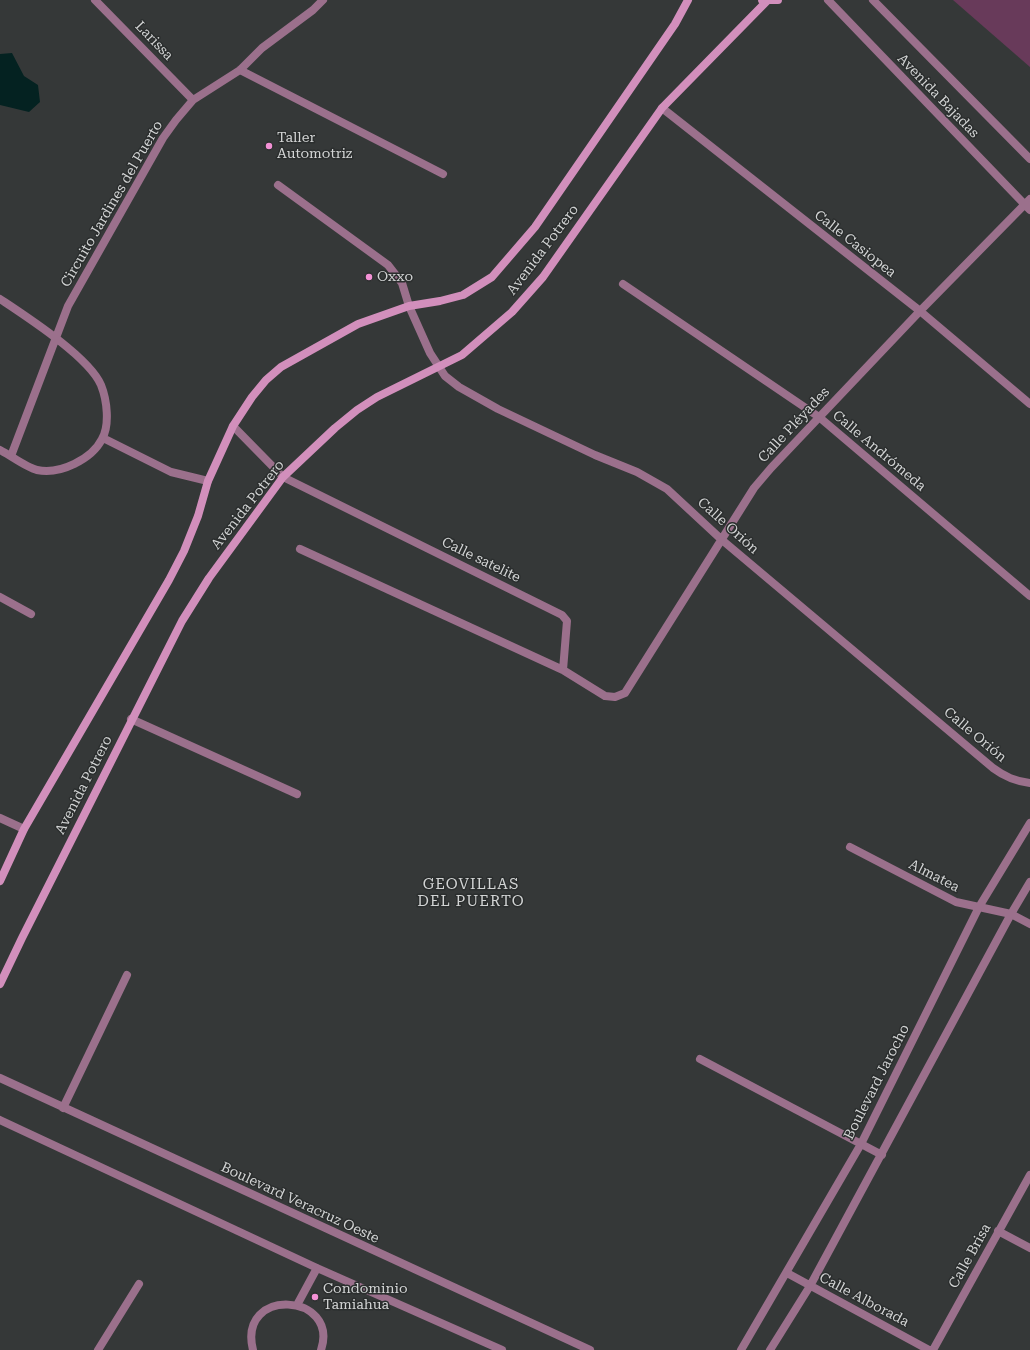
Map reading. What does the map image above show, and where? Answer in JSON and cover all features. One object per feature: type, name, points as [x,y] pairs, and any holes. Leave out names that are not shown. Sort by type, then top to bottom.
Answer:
[{"type":"street","name":"Larissa","points":[[95,0],[193,100]]},
{"type":"street","name":"Circuito Jardines del Puerto","points":[[11,456],[54,338],[79,283],[163,138],[193,100],[240,70],[262,48],[313,10],[323,0]]},
{"type":"street","name":"Avenida Potrero","points":[[0,881],[24,829],[169,580],[189,537],[208,482],[233,426],[252,397],[266,380],[281,367],[358,324],[409,306],[440,301],[463,295],[492,277],[510,258],[535,227],[676,24],[688,0]]},
{"type":"street","points":[[764,0],[778,0]]},
{"type":"street","name":"Avenida Potrero","points":[[0,984],[131,719],[195,599],[283,477],[357,410],[376,397],[437,366],[462,356],[512,312],[543,277],[662,108],[764,0]]},
{"type":"street","name":"Avenida Bajadas","points":[[828,0],[1028,204]]},
{"type":"street","name":"Avenida Bajadas","points":[[873,0],[1030,159]]},
{"type":"street","points":[[240,70],[444,174]]},
{"type":"street","name":"Calle Casiopea","points":[[662,108],[920,312],[1030,404]]},
{"type":"street","name":"Calle Orión","points":[[278,185],[388,265],[402,283],[409,306],[437,366],[445,376],[459,387],[498,409],[595,455],[655,481],[667,489],[722,540],[993,768],[1004,776],[1019,782],[1030,783]]},
{"type":"street","name":"Calle Pléyades","points":[[564,670],[605,696],[615,697],[625,693],[754,488],[819,417],[920,312],[1028,204]]},
{"type":"street","name":"Calle Andrómeda","points":[[623,284],[819,417],[1030,596]]},
{"type":"street","points":[[0,299],[25,315],[85,363],[101,384],[105,399],[107,418],[103,438],[93,451],[78,462],[58,470],[37,470],[0,450]]},
{"type":"street","name":"Calle satelite","points":[[233,426],[283,477],[562,615],[567,621],[564,670]]},
{"type":"street","points":[[103,438],[171,472],[208,482]]},
{"type":"street","points":[[300,549],[564,670]]},
{"type":"street","points":[[0,597],[31,614]]},
{"type":"street","points":[[131,719],[297,794]]},
{"type":"street","points":[[0,818],[24,829]]},
{"type":"street","name":"Boulevard Jarocho","points":[[741,1350],[787,1274],[860,1144],[979,907],[1030,823]]},
{"type":"street","name":"Almatea","points":[[850,847],[956,902],[1011,914],[1030,924]]},
{"type":"street","points":[[770,1350],[810,1286],[1011,914],[1030,882]]},
{"type":"street","points":[[63,1108],[128,975]]},
{"type":"street","points":[[700,1060],[860,1144],[882,1154]]},
{"type":"street","name":"Boulevard Veracruz Oeste","points":[[0,1078],[590,1350]]},
{"type":"street","points":[[0,1120],[317,1268],[502,1350]]},
{"type":"street","name":"Calle Brisa","points":[[933,1350],[1030,1175]]},
{"type":"street","points":[[998,1231],[1030,1248]]},
{"type":"street","points":[[297,1305],[317,1268]]},
{"type":"street","name":"Calle Alborada","points":[[787,1274],[929,1350]]},
{"type":"street","points":[[98,1350],[139,1284]]},
{"type":"street","points":[[253,1350],[251,1342],[252,1331],[256,1320],[264,1311],[285,1303],[297,1305],[311,1313],[321,1327],[323,1337],[321,1350]]},
{"type":"shaded area","points":[[953,0],[1030,0],[1030,67]]},
{"type":"water","points":[[12,53],[24,76],[38,85],[40,102],[29,112],[0,105],[0,54]]},
{"type":"place","name":"Taller Automotriz","points":[[269,146]]},
{"type":"place","name":"Oxxo","points":[[369,277]]},
{"type":"place","name":"Condominio Tamiahua","points":[[315,1297]]},
{"type":"district","name":"GEOVILLAS DEL PUERTO","points":[[471,894]]}]
